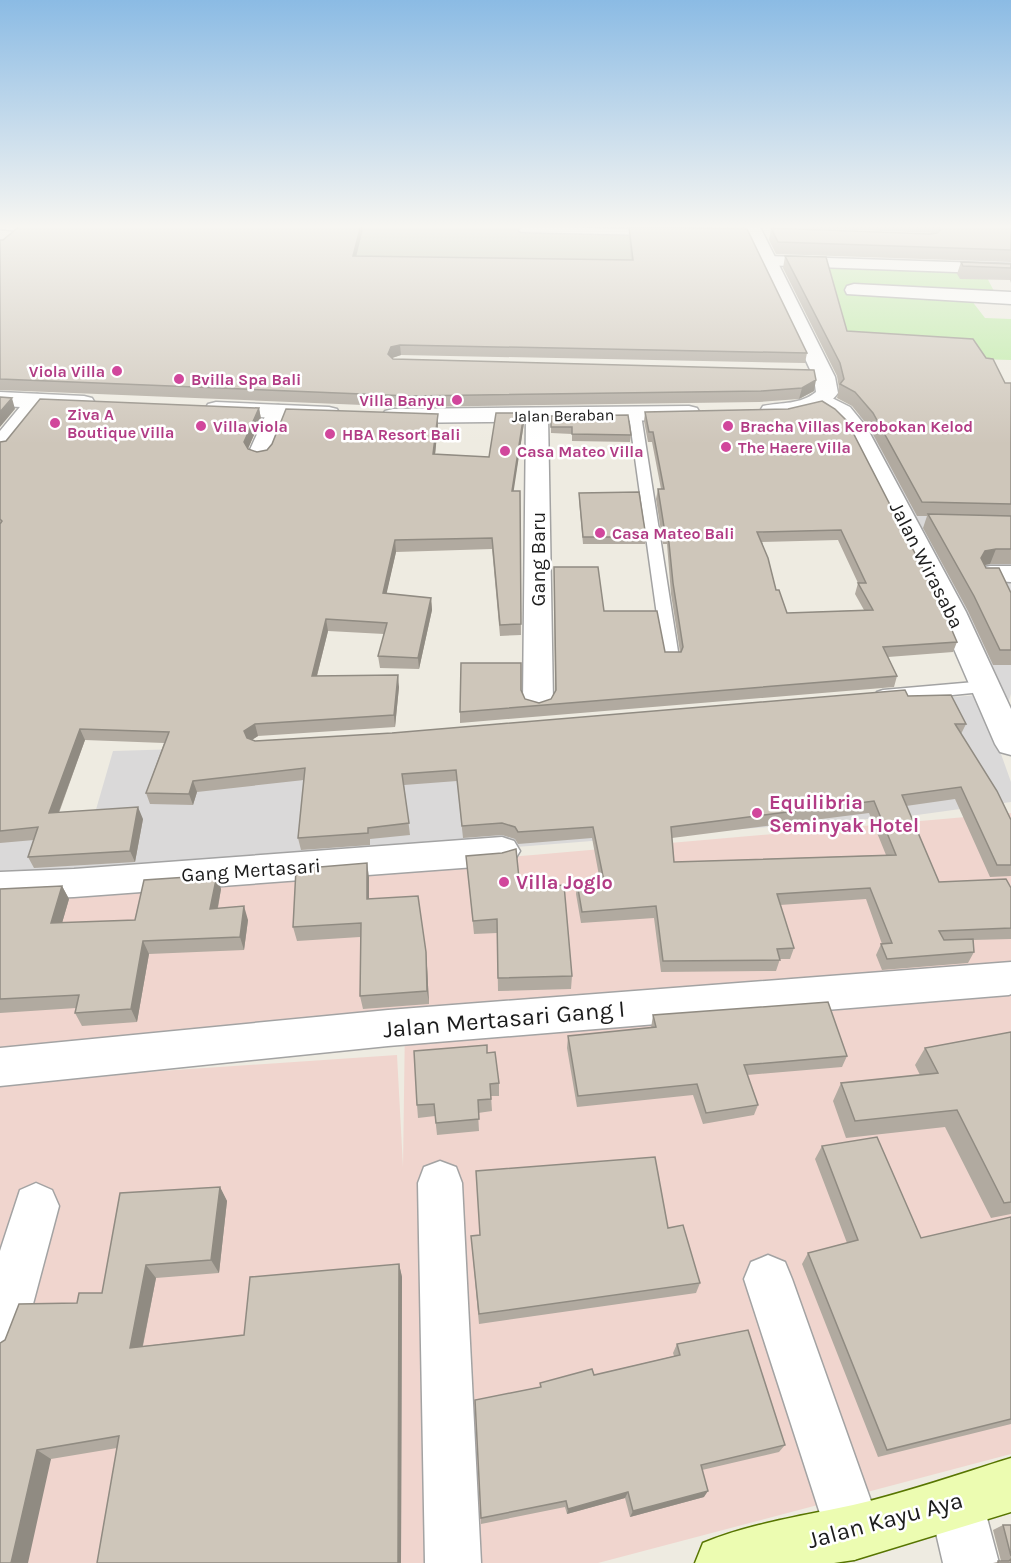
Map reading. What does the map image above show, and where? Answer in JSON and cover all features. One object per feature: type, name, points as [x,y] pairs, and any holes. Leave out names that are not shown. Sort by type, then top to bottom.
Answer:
[{"type":"main road","name":"Jalan Kayu Aya","points":[[723,1563],[828,1545],[1011,1485]]},
{"type":"street","points":[[748,412],[797,408],[822,400],[827,393],[824,376],[785,298]]},
{"type":"street","points":[[796,371],[820,372]]},
{"type":"street","points":[[0,399],[106,404]]},
{"type":"street","points":[[0,445],[37,400]]},
{"type":"street","name":"Jalan Wirasaba","points":[[822,400],[842,412],[856,428],[910,522],[1011,744]]},
{"type":"street","points":[[198,408],[351,415]]},
{"type":"street","points":[[260,454],[278,412]]},
{"type":"street","name":"Jalan Beraban","points":[[375,415],[537,416],[704,413]]},
{"type":"street","name":"Gang Baru","points":[[537,416],[538,701]]},
{"type":"street","name":"Gang Mertasari","points":[[0,886],[98,881],[502,851]]},
{"type":"street","name":"Jalan Mertasari Gang I","points":[[0,1067],[388,1028],[1009,978]]},
{"type":"street","points":[[440,1183],[453,1563]]},
{"type":"street","points":[[0,1334],[36,1206]]},
{"type":"street","points":[[768,1279],[828,1545]]},
{"type":"street","points":[[956,1503],[971,1563]]},
{"type":"lane","points":[[635,415],[671,658]]},
{"type":"lane","points":[[867,698],[986,687]]},
{"type":"shaded area","points":[[821,414],[1011,422],[1011,574],[1007,574],[1011,585],[1011,694],[996,740],[1011,782],[1011,802],[917,815],[529,846],[76,879],[0,882],[0,817],[95,813],[113,751],[284,746],[732,715],[978,695],[883,520]]},
{"type":"shaded area","points":[[1011,813],[1011,1454],[598,1563],[0,1563],[0,1082],[397,1055],[403,1167],[405,1022],[0,1063],[0,893],[73,891],[533,855]]},
{"type":"green space","points":[[815,298],[969,298],[985,318],[1011,319],[1011,360],[907,357],[827,342]]},
{"type":"building","points":[[0,298],[780,298],[807,353],[400,345],[391,347],[388,354],[393,359],[814,370],[816,380],[802,388],[761,391],[410,396],[0,379]]},
{"type":"building","points":[[807,298],[838,298],[847,331],[973,339],[986,358],[993,359],[1005,383],[1011,383],[1011,504],[922,502],[873,413],[855,392],[840,384],[844,379],[840,363]]},
{"type":"building","points":[[0,397],[12,398],[0,412]]},
{"type":"building","points":[[40,399],[259,408],[244,442],[248,449],[257,452],[267,450],[272,444],[286,409],[438,414],[433,454],[489,457],[496,413],[524,413],[512,491],[520,491],[521,624],[500,625],[492,538],[395,540],[383,593],[431,598],[418,658],[378,656],[387,623],[326,619],[312,676],[398,675],[394,715],[255,724],[244,731],[247,738],[255,741],[392,733],[905,690],[908,696],[951,695],[966,724],[955,724],[997,791],[1011,820],[1011,865],[997,865],[961,787],[902,795],[939,882],[1006,879],[1011,888],[1011,928],[939,931],[944,940],[973,939],[974,952],[887,959],[881,944],[892,943],[870,888],[777,894],[794,948],[777,949],[780,960],[663,961],[656,906],[582,912],[577,883],[604,881],[593,827],[518,832],[515,827],[502,823],[462,826],[456,770],[402,774],[409,823],[368,828],[368,833],[298,838],[305,768],[193,781],[189,794],[146,793],[169,732],[80,729],[49,813],[138,807],[130,851],[28,857],[38,827],[0,831],[0,524],[2,521],[0,519],[0,442],[6,441]],"holes":[[[874,801],[896,855],[674,862],[671,827]]]},
{"type":"building","points":[[822,401],[835,409],[847,421],[940,602],[957,642],[883,647],[897,676],[460,712],[461,663],[521,663],[521,690],[525,699],[539,703],[551,699],[556,690],[554,567],[598,567],[604,611],[657,611],[665,652],[681,652],[683,647],[668,533],[665,533],[658,489],[664,489],[653,432],[649,432],[645,412],[788,409]],"holes":[[[841,530],[866,583],[858,583],[873,610],[787,613],[779,590],[776,590],[768,558],[757,532]]]},
{"type":"building","points":[[628,415],[631,435],[572,434],[572,427],[551,427],[551,416]]},
{"type":"building","points":[[639,492],[646,537],[583,537],[579,493]]},
{"type":"building","points":[[928,514],[1011,516],[1011,549],[985,551],[981,558],[986,568],[999,568],[1011,593],[1011,650],[1000,650],[974,596]]},
{"type":"building","points":[[516,849],[520,888],[564,885],[572,976],[498,978],[497,919],[473,921],[466,856],[502,853]]},
{"type":"building","points":[[367,863],[367,899],[418,896],[426,952],[427,991],[360,996],[361,923],[293,927],[296,869]]},
{"type":"building","points":[[217,875],[210,909],[244,906],[240,937],[143,941],[131,1009],[75,1013],[79,995],[0,999],[0,889],[62,886],[51,923],[135,920],[144,880]]},
{"type":"building","points":[[828,1002],[847,1056],[744,1065],[758,1105],[706,1113],[697,1084],[578,1096],[568,1036],[656,1027],[653,1015]]},
{"type":"building","points":[[1011,1032],[1011,1202],[1004,1203],[957,1110],[855,1121],[841,1083],[938,1073],[925,1048]]},
{"type":"building","points":[[487,1045],[487,1053],[495,1052],[499,1083],[490,1084],[491,1099],[478,1100],[479,1119],[436,1123],[434,1104],[417,1105],[414,1051]]},
{"type":"building","points":[[877,1137],[921,1238],[1011,1217],[1011,1419],[887,1450],[808,1253],[858,1240],[822,1146]]},
{"type":"building","points":[[655,1157],[668,1228],[683,1225],[700,1283],[479,1314],[471,1236],[480,1235],[476,1171]]},
{"type":"building","points":[[220,1187],[211,1260],[146,1265],[130,1348],[244,1335],[250,1277],[399,1264],[398,1563],[97,1563],[119,1436],[37,1450],[11,1563],[0,1563],[0,1343],[5,1340],[19,1304],[77,1303],[79,1293],[102,1293],[120,1193]]},
{"type":"building","points":[[748,1330],[785,1445],[701,1465],[708,1491],[633,1511],[628,1492],[568,1509],[566,1501],[481,1518],[475,1400],[541,1387],[540,1383],[592,1369],[594,1375],[680,1355],[677,1344]]},
{"type":"building","points":[[1003,1525],[1011,1525],[1011,1556]]},
{"type":"building","points":[[1011,1559],[1011,1563],[998,1563],[998,1561]]},
{"type":"place","name":"Viola Villa","points":[[117,371]]},
{"type":"place","name":"Bvilla Spa Bali","points":[[179,379]]},
{"type":"place","name":"Villa Banyu","points":[[457,400]]},
{"type":"place","name":"Ziva A Boutique Villa","points":[[55,423]]},
{"type":"place","name":"Villa viola","points":[[201,426]]},
{"type":"place","name":"Bracha Villas Kerobokan Kelod","points":[[728,426]]},
{"type":"place","name":"HBA Resort Bali","points":[[330,434]]},
{"type":"place","name":"The Haere Villa","points":[[726,447]]},
{"type":"place","name":"Casa Mateo Villa","points":[[505,451]]},
{"type":"place","name":"Casa Mateo Bali","points":[[600,533]]},
{"type":"place","name":"Equilibria Seminyak Hotel","points":[[757,813]]},
{"type":"place","name":"Villa Joglo","points":[[504,882]]}]
